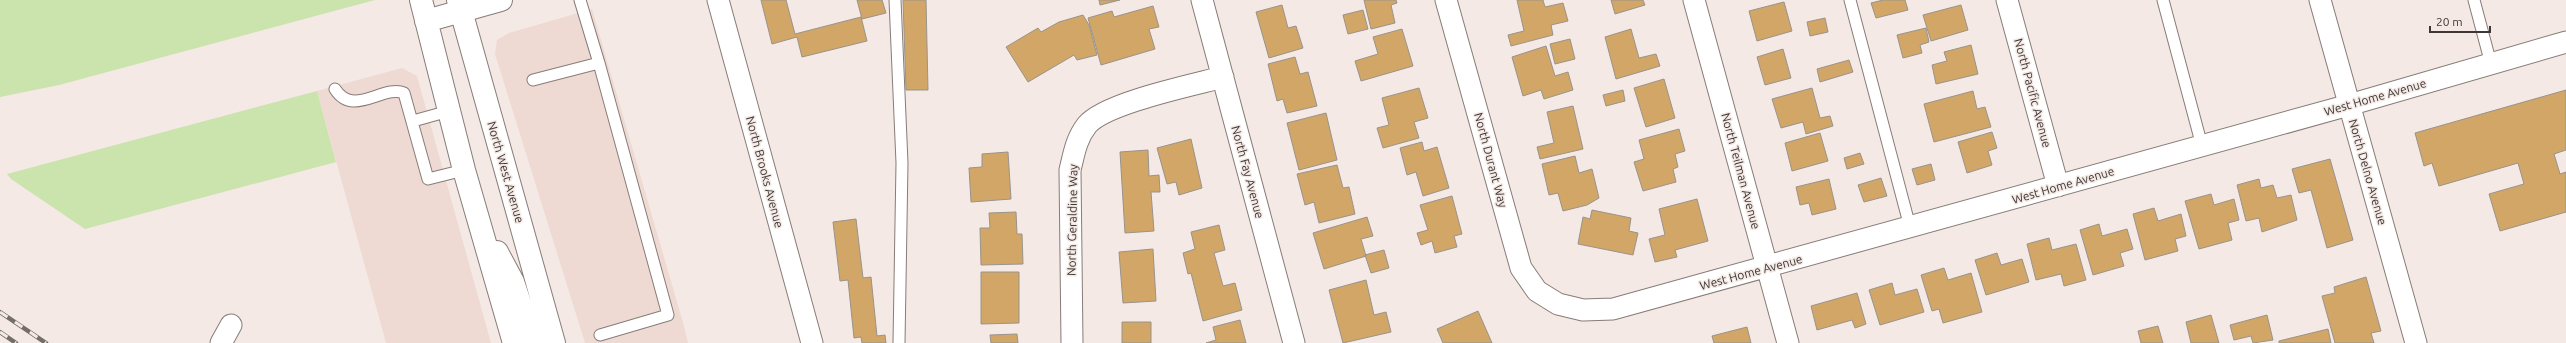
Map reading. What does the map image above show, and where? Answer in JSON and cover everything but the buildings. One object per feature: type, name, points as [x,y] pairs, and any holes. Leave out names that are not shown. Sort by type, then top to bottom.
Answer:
[{"type":"main road","points":[[421,0],[464,170],[514,343]]},
{"type":"main road","points":[[426,21],[459,6],[501,0]]},
{"type":"main road","name":"North West Avenue","points":[[459,6],[554,343]]},
{"type":"main road","points":[[479,222],[513,282],[533,343]]},
{"type":"street","name":"North Brooks Avenue","points":[[718,0],[812,343]]},
{"type":"street","name":"North Fay Avenue","points":[[1202,0],[1294,343]]},
{"type":"street","name":"North Durant Way","points":[[1446,0],[1521,268],[1537,291],[1558,304]]},
{"type":"street","name":"North Teilman Avenue","points":[[1694,0],[1788,343]]},
{"type":"street","name":"North Pacific Avenue","points":[[2007,0],[2058,186]]},
{"type":"street","name":"North Delno Avenue","points":[[2320,0],[2416,343]]},
{"type":"street","name":"West Home Avenue","points":[[1558,304],[1583,310],[1613,310],[2349,105],[2566,42]]},
{"type":"street","name":"North Geraldine Way","points":[[1072,343],[1070,170],[1075,145],[1088,124],[1111,109],[1223,77]]},
{"type":"street","points":[[221,343],[231,325]]},
{"type":"lane","points":[[580,0],[599,63],[668,315],[600,335]]},
{"type":"lane","points":[[895,0],[902,163],[899,343]]},
{"type":"lane","points":[[1850,0],[1910,227]]},
{"type":"lane","points":[[2163,0],[2202,146]]},
{"type":"lane","points":[[2474,0],[2491,64]]},
{"type":"lane","points":[[533,80],[599,63]]},
{"type":"lane","points":[[335,89],[342,97],[358,102],[400,91],[407,99],[428,179],[464,170]]},
{"type":"lane","points":[[413,121],[449,111]]},
{"type":"shaded area","points":[[592,9],[688,343],[585,343],[495,54],[497,40],[509,33]]},
{"type":"shaded area","points":[[402,68],[417,76],[491,343],[386,343],[317,91]]},
{"type":"green space","points":[[0,0],[375,0],[59,85],[0,97]]},
{"type":"green space","points":[[317,91],[336,162],[85,229],[11,179],[7,174]]},
{"type":"railway","points":[[0,312],[46,343]]},
{"type":"railway","points":[[0,332],[16,343]]}]
